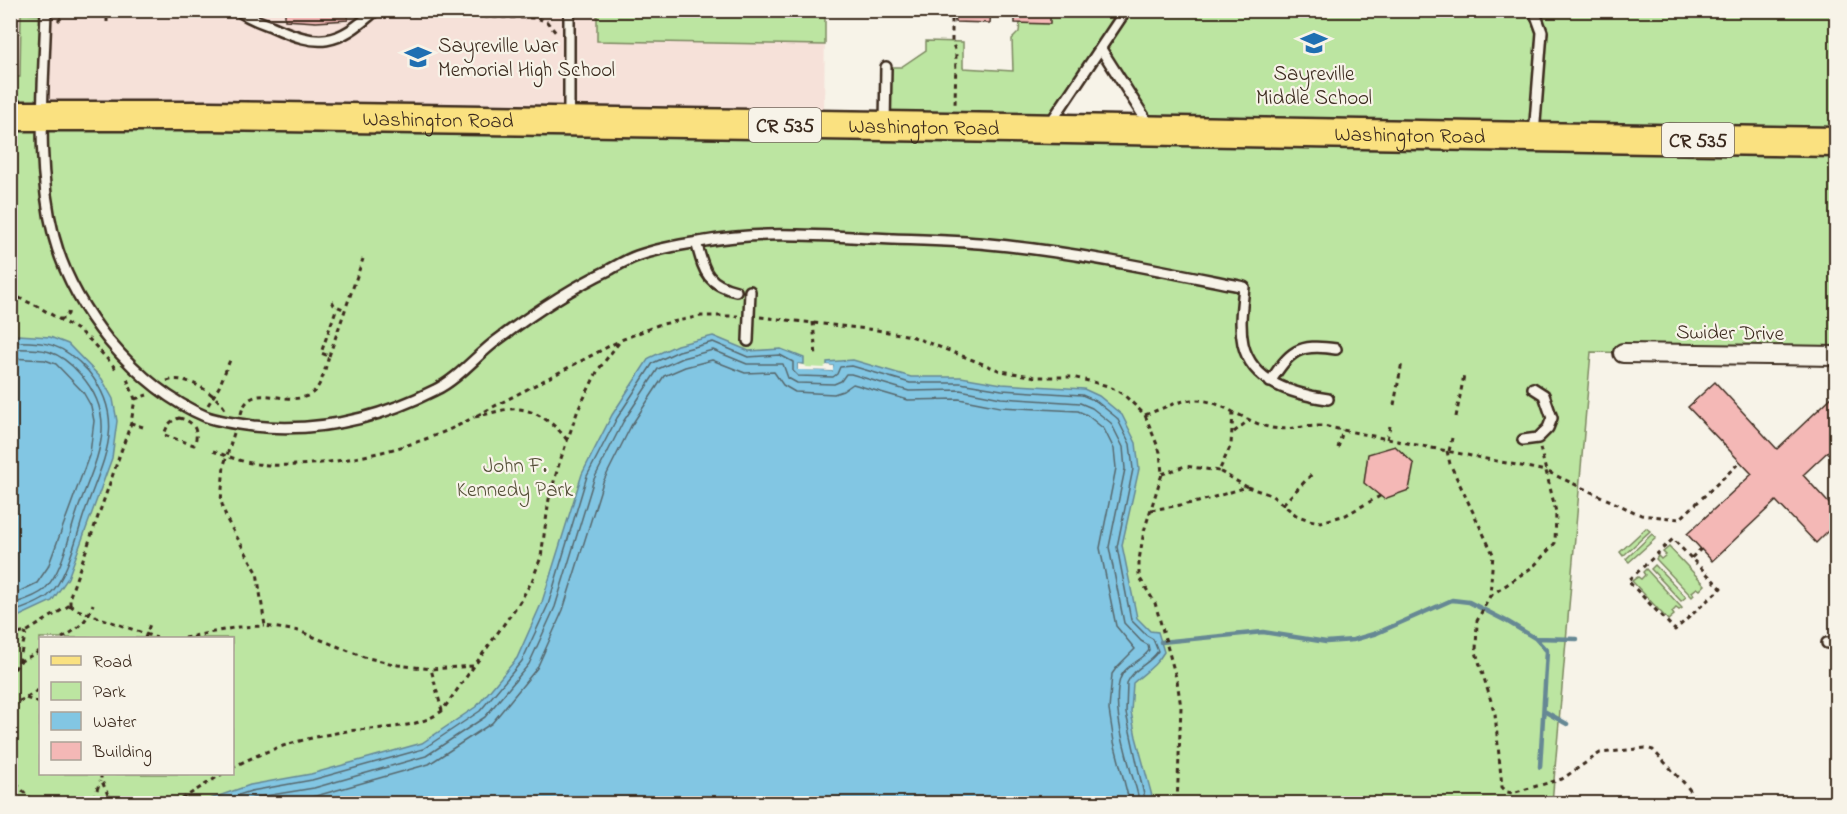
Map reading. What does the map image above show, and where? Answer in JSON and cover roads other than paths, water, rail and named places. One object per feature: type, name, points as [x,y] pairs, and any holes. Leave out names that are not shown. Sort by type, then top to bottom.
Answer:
[{"type":"main road","name":"Washington Road","points":[[10,116],[885,126],[1836,142]]},
{"type":"street","name":"Swider Drive","points":[[1623,353],[1836,356]]},
{"type":"lane","points":[[46,10],[42,141],[46,197],[54,241],[73,287],[94,322],[119,353],[145,379],[166,395],[188,409],[211,418],[235,424],[265,427],[315,427],[338,424],[389,411],[441,388],[493,343],[553,300],[636,256],[696,242],[773,233],[988,244],[1115,261],[1244,287],[1241,319],[1243,345],[1254,367],[1270,382],[1301,395],[1328,399]]},
{"type":"lane","points":[[237,10],[292,36],[310,41],[334,39],[353,30],[376,10]]},
{"type":"lane","points":[[569,10],[569,122]]},
{"type":"lane","points":[[1046,129],[1126,10]]},
{"type":"lane","points":[[1533,138],[1542,32],[1534,10]]},
{"type":"lane","points":[[1101,49],[1154,130]]},
{"type":"lane","points":[[885,126],[886,67]]},
{"type":"lane","points":[[696,242],[708,277],[717,284],[736,291]]},
{"type":"lane","points":[[748,341],[750,291]]},
{"type":"lane","points":[[1270,382],[1281,364],[1293,352],[1314,346],[1336,349]]},
{"type":"lane","points":[[1524,440],[1538,438],[1548,428],[1552,418],[1544,395],[1533,388]]},
{"type":"water","points":[[10,336],[50,337],[68,344],[102,379],[113,399],[117,421],[112,458],[68,578],[52,601],[11,620]]},
{"type":"water","points":[[713,336],[749,351],[781,349],[804,358],[804,364],[798,364],[798,369],[832,371],[833,366],[827,365],[827,362],[853,360],[911,377],[961,377],[1002,384],[1084,389],[1099,396],[1122,415],[1136,443],[1139,469],[1122,545],[1137,618],[1150,631],[1158,632],[1164,652],[1154,665],[1133,683],[1131,712],[1152,803],[196,804],[250,785],[311,774],[422,743],[477,706],[517,658],[542,602],[582,474],[612,415],[649,358],[677,345]]},
{"type":"waterway","points":[[1161,642],[1263,632],[1326,642],[1353,640],[1377,633],[1452,600],[1469,602],[1535,638],[1547,651],[1540,767]]},
{"type":"waterway","points":[[1535,638],[1577,639]]},
{"type":"waterway","points":[[1544,711],[1567,724]]},
{"type":"place","name":"Sayreville Middle School","points":[[1314,43]]},
{"type":"place","name":"Sayreville War Memorial High School","points":[[418,57]]},
{"type":"park label","name":"John F. Kennedy Park","points":[[515,477]]}]
